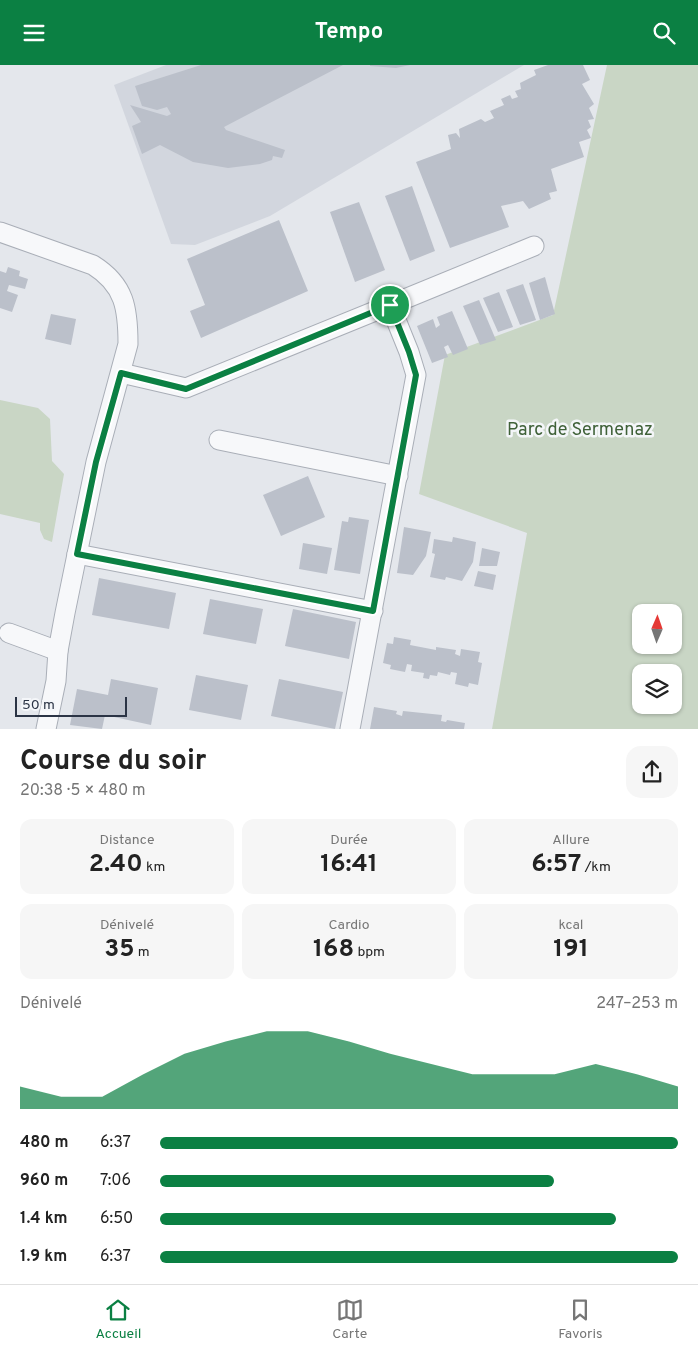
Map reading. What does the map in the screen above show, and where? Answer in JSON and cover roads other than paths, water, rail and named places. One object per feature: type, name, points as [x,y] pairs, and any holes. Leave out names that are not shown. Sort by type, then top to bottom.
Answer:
[{"type":"street","points":[[0,233],[94,265],[112,279],[126,308],[128,326],[128,344],[96,462],[77,554],[58,651],[56,681],[46,729]]},
{"type":"street","points":[[121,373],[186,389],[534,246]]},
{"type":"street","points":[[350,729],[416,375],[390,305]]},
{"type":"street","points":[[219,441],[398,476]]},
{"type":"street","points":[[77,554],[373,611]]},
{"type":"street","points":[[9,633],[58,651]]},
{"type":"park label","name":"Parc de Sermenaz","points":[[580,429]]}]
